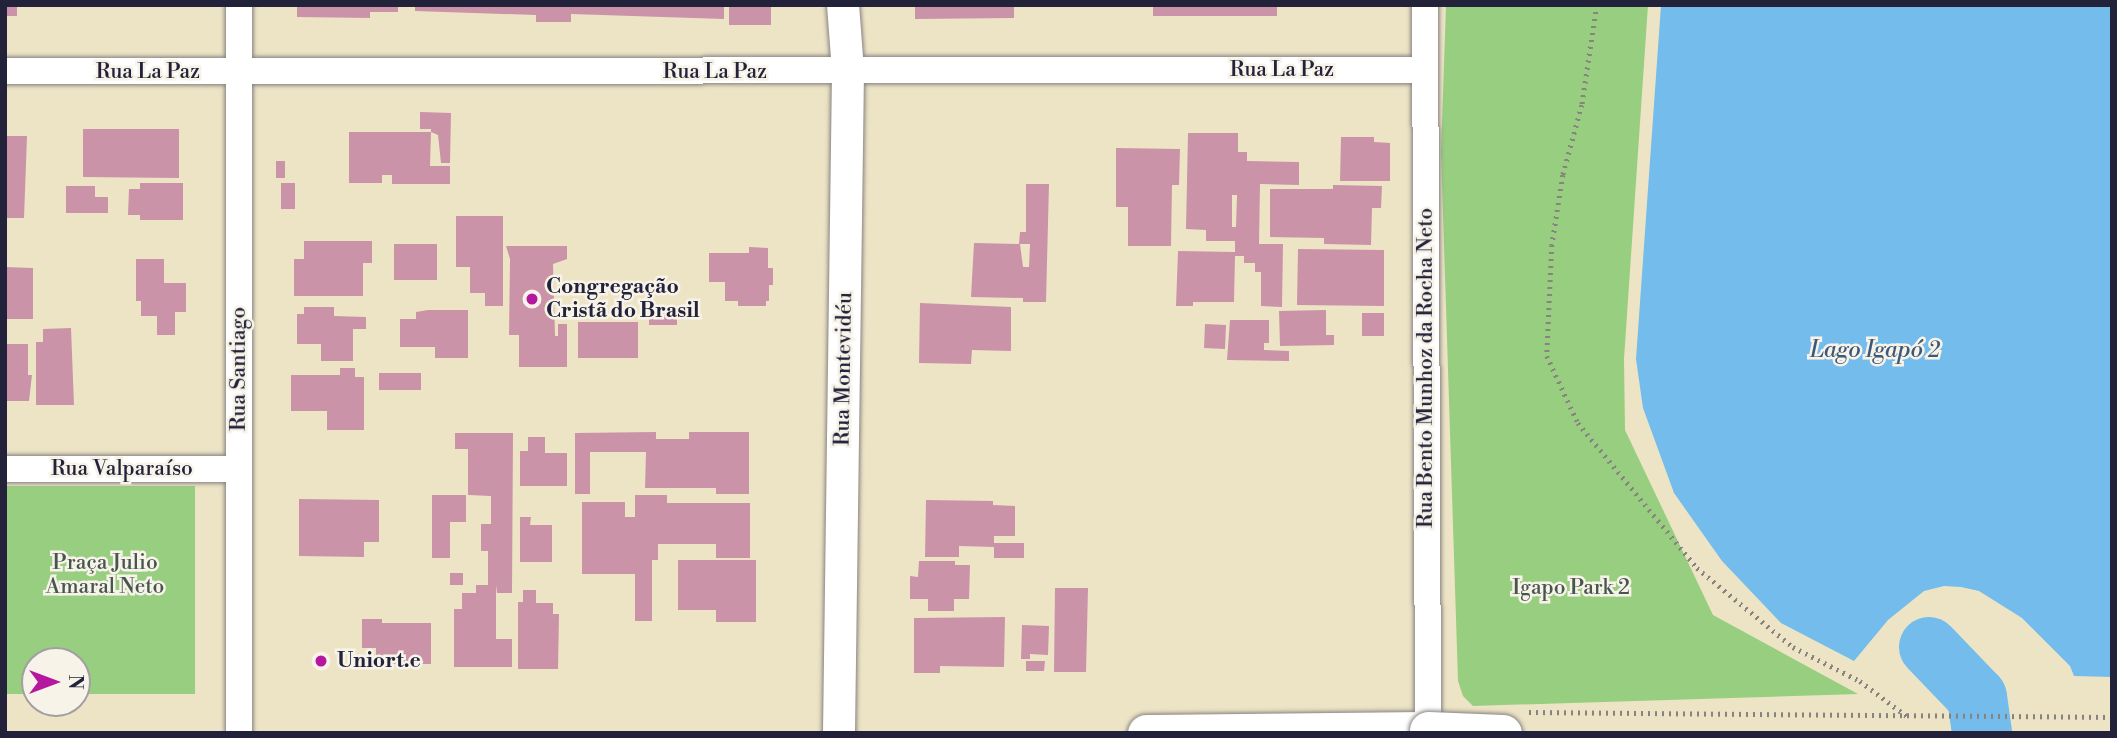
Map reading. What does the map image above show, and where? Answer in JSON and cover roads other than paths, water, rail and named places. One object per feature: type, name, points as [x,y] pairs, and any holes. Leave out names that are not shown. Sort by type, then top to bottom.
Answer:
[{"type":"main road","points":[[1146,733],[1429,731],[1510,722]]},
{"type":"street","name":"Rua Santiago","points":[[239,5],[239,733]]},
{"type":"street","name":"Rua Montevidéu","points":[[839,733],[848,71],[843,5]]},
{"type":"street","name":"Rua Bento Munhoz da Rocha Neto","points":[[1425,5],[1429,731]]},
{"type":"street","name":"Rua La Paz","points":[[5,71],[1424,70]]},
{"type":"street","name":"Rua Valparaíso","points":[[5,469],[239,469]]},
{"type":"water","name":"Lago Igapó 2","points":[[1661,5],[2112,5],[2112,677],[2074,676],[2070,666],[2022,618],[1979,591],[1961,587],[1944,586],[1924,591],[1888,620],[1854,661],[1781,623],[1722,561],[1674,493],[1643,408],[1636,359]]},
{"type":"waterway","points":[[1929,647],[1977,697],[1982,733]]},
{"type":"place","name":"Congregação Cristã do Brasil","points":[[532,299]]},
{"type":"place","name":"Uniort.e","points":[[321,661]]},
{"type":"park label","name":"Praça Julio Amaral Neto","points":[[105,575]]},
{"type":"park label","name":"Igapo Park 2","points":[[1571,588]]}]
